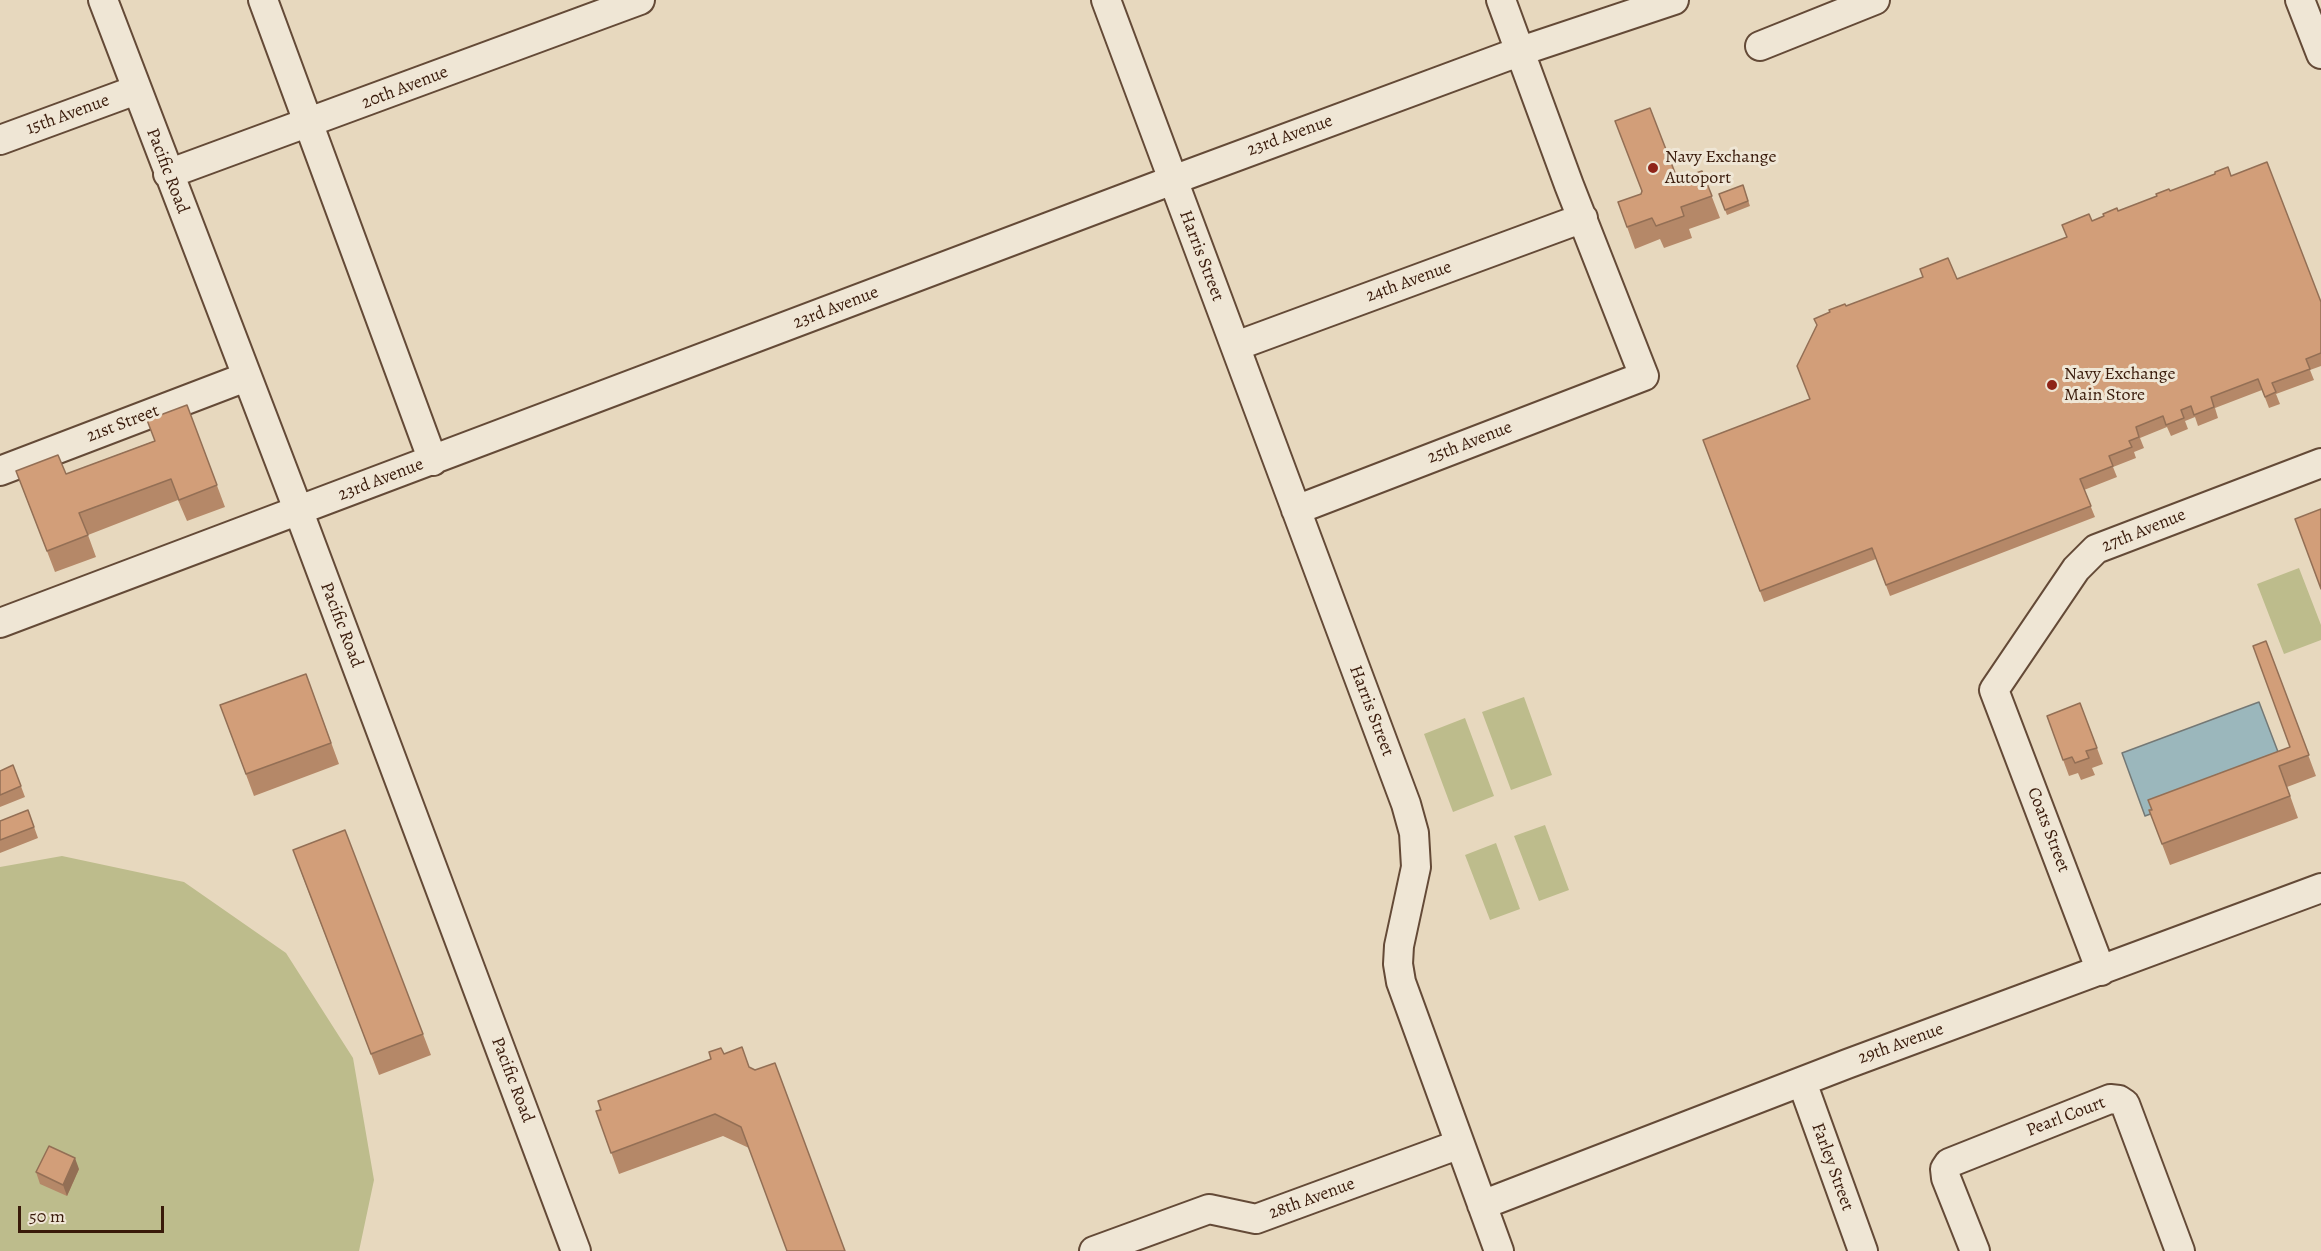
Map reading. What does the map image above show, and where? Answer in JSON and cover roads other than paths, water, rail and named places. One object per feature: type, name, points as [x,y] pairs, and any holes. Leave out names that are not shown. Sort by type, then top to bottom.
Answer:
[{"type":"street","name":"Pacific Road","points":[[103,0],[299,512],[576,1251]]},
{"type":"street","points":[[263,0],[433,461]]},
{"type":"street","name":"20th Avenue","points":[[168,174],[309,124],[640,0]]},
{"type":"street","name":"Harris Street","points":[[1106,0],[1406,804],[1414,833],[1416,867],[1399,946],[1398,964],[1401,982],[1499,1251]]},
{"type":"street","points":[[1501,0],[1583,218]]},
{"type":"street","name":"23rd Avenue","points":[[0,623],[1173,180],[1521,51],[1674,0]]},
{"type":"street","points":[[1760,46],[1875,0]]},
{"type":"street","points":[[2300,0],[2321,54]]},
{"type":"street","name":"15th Avenue","points":[[0,140],[136,90]]},
{"type":"street","name":"24th Avenue","points":[[1236,346],[1583,218]]},
{"type":"street","name":"25th Avenue","points":[[1296,510],[1644,376],[1583,218]]},
{"type":"street","name":"21st Street","points":[[0,471],[246,377]]},
{"type":"street","name":"27th Avenue","points":[[1994,690],[2076,569],[2096,549],[2321,463]]},
{"type":"street","name":"Coats Street","points":[[1994,690],[2101,971]]},
{"type":"street","name":"29th Avenue","points":[[1482,1204],[1847,1064],[2321,888]]},
{"type":"street","name":"Farley Street","points":[[1802,1082],[1863,1251]]},
{"type":"street","name":"Pearl Court","points":[[1975,1251],[1946,1178],[1945,1169],[1949,1163],[2110,1099],[2119,1100],[2125,1104],[2180,1251]]},
{"type":"street","name":"28th Avenue","points":[[1094,1251],[1209,1209],[1257,1219],[1460,1144]]},
{"type":"water","points":[[2259,702],[2283,765],[2145,816],[2122,753]]},
{"type":"place","name":"Navy Exchange Autoport","points":[[1653,168]]},
{"type":"place","name":"Navy Exchange Main Store","points":[[2052,385]]}]
